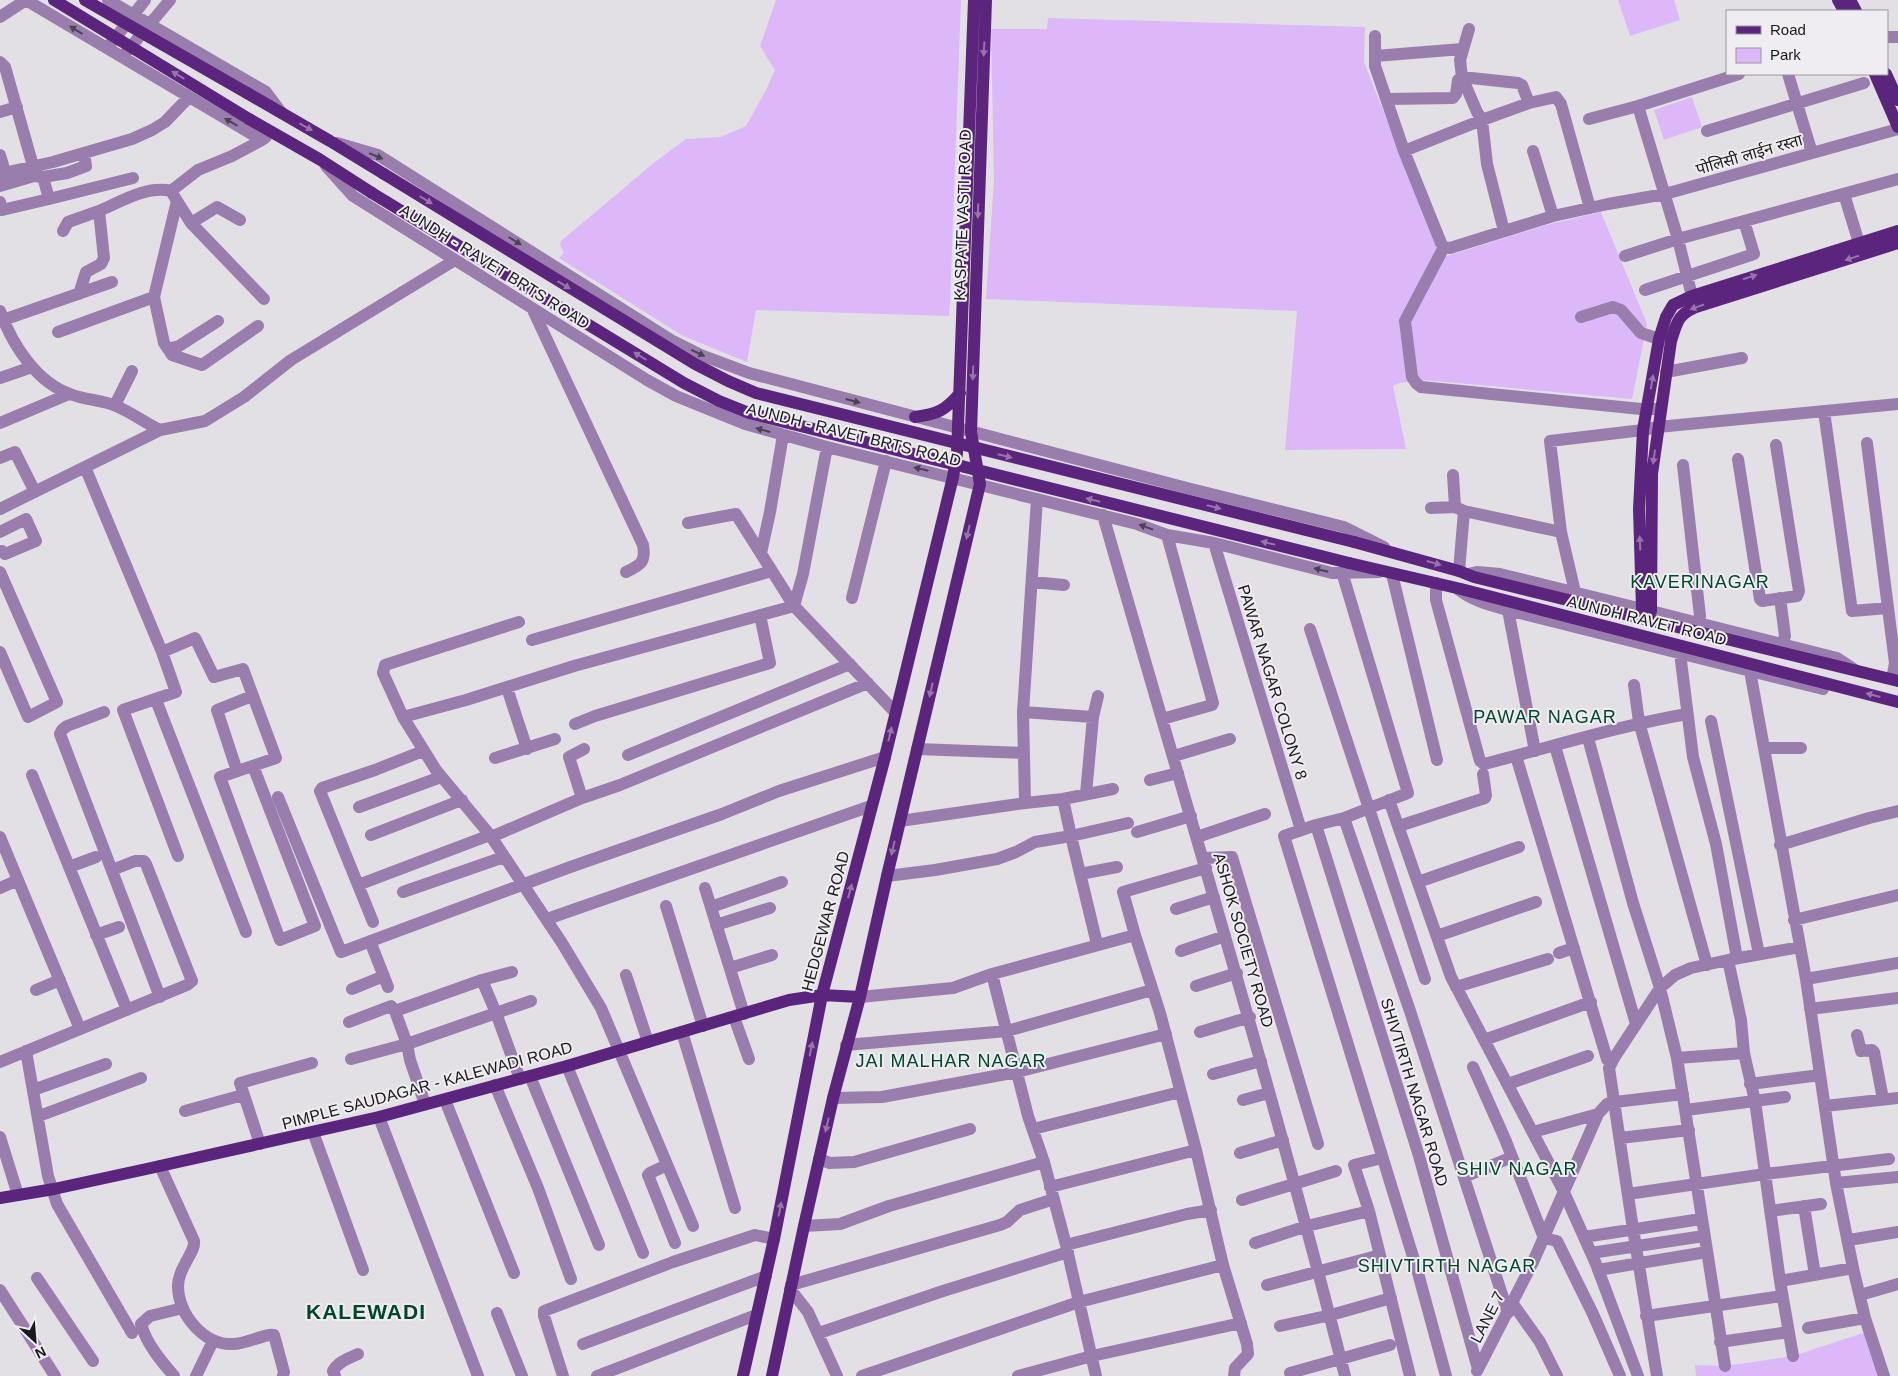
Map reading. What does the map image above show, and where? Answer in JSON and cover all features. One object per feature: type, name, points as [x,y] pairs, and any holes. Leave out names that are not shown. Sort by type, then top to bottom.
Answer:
[{"type":"main road","points":[[54,0],[249,119],[268,136],[319,159]]},
{"type":"main road","points":[[85,0],[330,140]]},
{"type":"main road","name":"KASPATE VASTI ROAD","points":[[965,430],[970,264],[974,0]]},
{"type":"main road","name":"KASPATE VASTI ROAD","points":[[965,430],[960,393],[986,0]]},
{"type":"main road","points":[[1875,75],[1898,128]]},
{"type":"main road","points":[[1886,75],[1898,100]]},
{"type":"main road","name":"AUNDH RAVET ROAD","points":[[330,140],[688,360],[756,393],[1392,551],[1464,573],[1895,680]]},
{"type":"main road","name":"AUNDH RAVET ROAD","points":[[319,159],[684,383],[719,401],[749,413],[1346,568],[1389,573],[1457,588],[1898,702]]},
{"type":"main road","points":[[1646,612],[1652,474],[1671,341],[1677,322],[1682,314],[1723,292],[1859,243],[1898,231]]},
{"type":"main road","points":[[1646,586],[1639,509],[1643,430],[1659,339],[1666,317],[1673,305],[1692,296],[1723,292],[1898,243]]},
{"type":"main road","points":[[915,417],[934,414],[943,410],[960,393]]},
{"type":"main road","points":[[772,1376],[833,1098],[860,997],[886,876],[980,484],[965,430]]},
{"type":"main road","name":"HEDGEWAR ROAD","points":[[743,1376],[774,1239],[822,995],[885,757],[953,477],[957,453],[965,430]]},
{"type":"main road","name":"PIMPLE SAUDAGAR - KALEWADI ROAD","points":[[0,1198],[54,1189],[260,1144],[445,1100],[619,1051],[789,1000],[822,995],[860,997]]},
{"type":"street","points":[[0,17],[26,0],[189,98],[268,136]]},
{"type":"street","points":[[108,0],[266,92],[281,113]]},
{"type":"street","points":[[107,48],[145,0]]},
{"type":"street","points":[[122,57],[170,0]]},
{"type":"street","points":[[1469,29],[1460,60],[1462,77],[1482,120],[1487,164],[1504,231]]},
{"type":"street","points":[[1375,36],[1376,66],[1404,151],[1441,243],[1444,246],[1405,321],[1410,369],[1416,384],[1422,387],[1661,409]]},
{"type":"street","points":[[1375,56],[1462,49]]},
{"type":"street","points":[[0,62],[5,67],[33,166]]},
{"type":"street","points":[[1589,119],[1638,106],[1736,75]]},
{"type":"street","points":[[1788,75],[1812,153]]},
{"type":"street","points":[[1387,99],[1453,98],[1456,94],[1458,80],[1462,77]]},
{"type":"street","points":[[1462,77],[1518,83],[1522,85],[1529,103]]},
{"type":"street","points":[[1707,131],[1864,83]]},
{"type":"street","points":[[1404,151],[1482,120],[1552,97],[1559,100],[1590,208]]},
{"type":"street","points":[[0,155],[3,173],[132,139],[152,130],[178,110],[189,98]]},
{"type":"street","points":[[1638,106],[1678,239],[1692,296]]},
{"type":"street","points":[[0,112],[17,107]]},
{"type":"street","name":"पोलिसी लाईन रस्ता","points":[[1444,246],[1450,248],[1461,246],[1553,216],[1665,194],[1898,128]]},
{"type":"street","points":[[258,326],[202,364],[172,355],[164,343],[154,297],[174,196],[198,170],[232,156],[268,136]]},
{"type":"street","name":"AUNDH - RAVET BRTS ROAD","points":[[330,140],[378,155],[663,335],[701,355],[749,373],[1344,527],[1392,551]]},
{"type":"street","points":[[1533,151],[1553,216]]},
{"type":"street","points":[[0,186],[34,176],[67,173],[86,166],[84,153]]},
{"type":"street","name":"AUNDH - RAVET BRTS ROAD","points":[[319,159],[353,196],[647,380],[676,396],[745,424],[827,447],[1103,515],[1166,534],[1214,543],[1332,572],[1346,568]]},
{"type":"street","points":[[43,176],[49,199]]},
{"type":"street","points":[[0,202],[2,210],[133,178]]},
{"type":"street","points":[[1625,256],[1678,239],[1898,179]]},
{"type":"street","points":[[63,231],[68,222],[139,194],[165,189],[174,196],[191,223],[264,300]]},
{"type":"street","points":[[1844,194],[1859,243]]},
{"type":"street","points":[[191,223],[217,207],[240,220]]},
{"type":"street","points":[[79,294],[86,272],[100,264],[104,258],[99,211]]},
{"type":"street","points":[[1645,290],[1754,254],[1744,221]]},
{"type":"street","points":[[0,510],[160,430],[205,421],[244,397],[291,360],[455,260]]},
{"type":"street","points":[[112,282],[79,294],[2,315],[5,338],[47,380],[70,394],[115,405],[160,430]]},
{"type":"street","points":[[58,332],[154,297]]},
{"type":"street","points":[[1580,317],[1612,307],[1621,310],[1641,333],[1659,339]]},
{"type":"street","points":[[532,308],[643,545],[645,556],[640,565],[626,572]]},
{"type":"street","points":[[168,349],[179,346],[218,321]]},
{"type":"street","points":[[1666,372],[1742,358]]},
{"type":"street","points":[[0,378],[32,367]]},
{"type":"street","points":[[115,405],[132,371]]},
{"type":"street","points":[[0,422],[70,394]]},
{"type":"street","points":[[1575,592],[1560,532],[1550,441],[1658,427],[1898,404]]},
{"type":"street","points":[[1824,411],[1852,611],[1888,608]]},
{"type":"street","points":[[761,553],[783,435]]},
{"type":"street","points":[[1867,443],[1895,680]]},
{"type":"street","points":[[1738,459],[1760,599],[1797,596],[1799,591],[1776,445]]},
{"type":"street","points":[[794,606],[803,574],[827,447]]},
{"type":"street","points":[[0,458],[15,452],[35,492]]},
{"type":"street","points":[[852,598],[886,461]]},
{"type":"street","points":[[1683,465],[1700,616],[1698,623]]},
{"type":"street","points":[[85,467],[162,652],[176,692],[123,710],[178,856]]},
{"type":"street","points":[[1453,475],[1459,509],[1464,573],[1500,574],[1575,592],[1646,612],[1838,658],[1854,670]]},
{"type":"street","points":[[1024,803],[1023,712],[1037,499]]},
{"type":"street","points":[[1431,508],[1459,509],[1560,532]]},
{"type":"street","points":[[688,523],[736,514],[794,606],[896,712]]},
{"type":"street","name":"ASHOK SOCIETY ROAD","points":[[1103,515],[1250,1017],[1269,1093],[1331,1315],[1345,1376]]},
{"type":"street","points":[[0,532],[26,519],[36,541],[5,554],[1,550]]},
{"type":"street","points":[[1162,719],[1213,704],[1166,534]]},
{"type":"street","name":"PAWAR NAGAR COLONY 8","points":[[1214,543],[1301,830]]},
{"type":"street","points":[[1346,568],[1408,793],[1344,818],[1284,836],[1418,1273],[1446,1376]]},
{"type":"street","points":[[532,640],[772,571]]},
{"type":"street","points":[[0,572],[57,702],[28,717],[0,652]]},
{"type":"street","points":[[1389,573],[1437,760]]},
{"type":"street","points":[[1032,582],[1064,585]]},
{"type":"street","points":[[1436,583],[1436,600],[1480,761],[1484,764],[1588,738],[1639,722],[1687,714]]},
{"type":"street","points":[[1457,588],[1466,596],[1477,601],[1508,610],[1639,639],[1680,653],[1750,672],[1829,690],[1848,688]]},
{"type":"street","points":[[1780,598],[1785,636],[1782,644]]},
{"type":"street","points":[[403,717],[507,688],[574,666],[794,606]]},
{"type":"street","points":[[1508,610],[1535,751]]},
{"type":"street","points":[[575,724],[595,716],[768,664],[771,661],[760,615]]},
{"type":"street","points":[[520,622],[385,665],[383,673],[403,717],[423,751],[441,777],[490,836],[546,919],[601,1008],[693,1226]]},
{"type":"street","points":[[1310,629],[1425,979]]},
{"type":"street","points":[[162,652],[195,638],[214,677],[243,670],[276,758],[220,777],[280,940],[315,926],[253,766]]},
{"type":"street","points":[[1680,653],[1687,714],[1700,785],[1716,844],[1733,959],[1744,1053],[1754,1101],[1782,1296],[1793,1356]]},
{"type":"street","points":[[628,755],[850,664]]},
{"type":"street","points":[[1750,672],[1780,845],[1806,979],[1836,1183],[1865,1318],[1884,1376]]},
{"type":"street","points":[[358,884],[490,836],[582,798],[620,785],[868,683]]},
{"type":"street","points":[[1634,685],[1639,722],[1707,965]]},
{"type":"street","points":[[507,688],[527,749]]},
{"type":"street","points":[[237,771],[216,710],[252,696]]},
{"type":"street","points":[[1086,794],[1093,718],[1098,696]]},
{"type":"street","points":[[156,700],[246,932]]},
{"type":"street","points":[[104,712],[67,726],[60,734],[160,996]]},
{"type":"street","points":[[1023,712],[1093,718]]},
{"type":"street","points":[[1711,722],[1759,954]]},
{"type":"street","points":[[1588,738],[1633,903],[1660,988],[1677,1058],[1725,1366]]},
{"type":"street","points":[[495,758],[555,739]]},
{"type":"street","points":[[1174,756],[1230,739]]},
{"type":"street","points":[[1555,746],[1636,1024]]},
{"type":"street","points":[[1764,748],[1800,748]]},
{"type":"street","points":[[582,798],[569,757],[584,749]]},
{"type":"street","points":[[917,749],[1024,753]]},
{"type":"street","points":[[373,922],[320,791],[322,788],[423,751]]},
{"type":"street","points":[[1516,756],[1607,1058],[1614,1058]]},
{"type":"street","points":[[278,797],[341,952],[779,792],[885,757]]},
{"type":"street","points":[[1150,780],[1178,773]]},
{"type":"street","points":[[1399,826],[1485,798],[1483,774]]},
{"type":"street","points":[[32,775],[127,1010]]},
{"type":"street","points":[[359,807],[441,777]]},
{"type":"street","points":[[900,821],[1063,799],[1113,789]]},
{"type":"street","points":[[1063,799],[1097,944]]},
{"type":"street","points":[[371,835],[462,800]]},
{"type":"street","points":[[1389,800],[1456,987],[1563,1190],[1598,1270],[1638,1376]]},
{"type":"street","points":[[546,919],[871,806]]},
{"type":"street","points":[[1780,845],[1898,811]]},
{"type":"street","points":[[1197,837],[1265,814]]},
{"type":"street","points":[[1137,832],[1191,816]]},
{"type":"street","points":[[1344,818],[1510,1309],[1540,1342],[1557,1376]]},
{"type":"street","points":[[886,876],[997,859],[1035,842],[1128,823]]},
{"type":"street","name":"SHIVTIRTH NAGAR ROAD","points":[[1316,825],[1419,1156],[1477,1373]]},
{"type":"street","points":[[0,838],[80,1029]]},
{"type":"street","points":[[1418,882],[1519,847]]},
{"type":"street","points":[[69,867],[96,857]]},
{"type":"street","points":[[403,892],[504,857]]},
{"type":"street","points":[[1234,1376],[1235,1368],[1248,1354],[1247,1344],[1223,1265],[1211,1210],[1166,1034],[1134,935],[1123,892],[1205,864],[1232,857],[1318,1144]]},
{"type":"street","points":[[0,1062],[191,983],[192,978],[144,861],[135,861],[112,870]]},
{"type":"street","points":[[1080,874],[1117,866]]},
{"type":"street","points":[[0,888],[18,880]]},
{"type":"street","points":[[711,907],[782,882]]},
{"type":"street","points":[[705,888],[730,968],[749,1059]]},
{"type":"street","points":[[1794,920],[1898,895]]},
{"type":"street","points":[[1176,910],[1214,898]]},
{"type":"street","points":[[1437,936],[1536,902]]},
{"type":"street","points":[[666,906],[703,1026]]},
{"type":"street","points":[[716,925],[770,908]]},
{"type":"street","points":[[96,935],[119,926]]},
{"type":"street","points":[[860,997],[952,988],[992,974],[1134,935]]},
{"type":"street","points":[[1181,951],[1225,936]]},
{"type":"street","points":[[352,989],[386,981],[370,941]]},
{"type":"street","points":[[1658,1376],[1646,1316],[1609,1068],[1660,988],[1675,975],[1691,968],[1800,947]]},
{"type":"street","points":[[1456,987],[1574,948]]},
{"type":"street","points":[[730,968],[772,955]]},
{"type":"street","points":[[1806,979],[1898,963]]},
{"type":"street","points":[[395,1011],[482,980],[512,972]]},
{"type":"street","points":[[1196,986],[1237,973]]},
{"type":"street","points":[[992,974],[1017,1072],[1044,1162],[1067,1249],[1096,1376]]},
{"type":"street","points":[[626,975],[648,1042]]},
{"type":"street","points":[[36,990],[60,980]]},
{"type":"street","points":[[482,980],[599,1245]]},
{"type":"street","points":[[846,1045],[1006,1031],[1152,990]]},
{"type":"street","points":[[1810,1009],[1898,998]]},
{"type":"street","points":[[351,1059],[407,1044],[531,1001]]},
{"type":"street","points":[[1484,1040],[1591,1002]]},
{"type":"street","points":[[349,1022],[391,1006],[395,1011],[407,1044],[410,1060],[426,1104]]},
{"type":"street","points":[[1200,1032],[1250,1017]]},
{"type":"street","points":[[682,1032],[735,1208]]},
{"type":"street","points":[[833,1098],[882,1098],[1017,1072],[1166,1034]]},
{"type":"street","points":[[1857,1035],[1861,1051],[1872,1050],[1874,1052],[1883,1099]]},
{"type":"street","points":[[26,1051],[39,1116],[48,1176],[54,1189],[57,1204],[132,1333]]},
{"type":"street","points":[[1677,1058],[1744,1053]]},
{"type":"street","points":[[1508,1084],[1588,1056]]},
{"type":"street","points":[[1214,1074],[1261,1061]]},
{"type":"street","points":[[260,1144],[239,1086],[242,1082],[312,1063]]},
{"type":"street","points":[[33,1090],[106,1064]]},
{"type":"street","points":[[567,1066],[644,1253]]},
{"type":"street","points":[[1473,1067],[1512,1157],[1544,1238],[1557,1241],[1593,1314],[1620,1376]]},
{"type":"street","points":[[1750,1084],[1820,1075]]},
{"type":"street","points":[[39,1116],[141,1078]]},
{"type":"street","points":[[495,1086],[538,1188],[572,1279]]},
{"type":"street","points":[[1033,1129],[1180,1092]]},
{"type":"street","points":[[1243,1100],[1269,1093]]},
{"type":"street","points":[[1533,1132],[1598,1114],[1607,1104],[1614,1101],[1683,1094]]},
{"type":"street","points":[[185,1111],[242,1095]]},
{"type":"street","points":[[1686,1110],[1785,1097]]},
{"type":"street","points":[[1825,1106],[1898,1098]]},
{"type":"street","points":[[445,1100],[514,1273]]},
{"type":"street","name":"LANE 7","points":[[1477,1373],[1544,1238],[1563,1190],[1584,1150],[1598,1114]]},
{"type":"street","points":[[379,1116],[478,1376]]},
{"type":"street","points":[[820,1159],[830,1163],[854,1162],[970,1129]]},
{"type":"street","points":[[1620,1138],[1689,1130]]},
{"type":"street","points":[[313,1132],[363,1270]]},
{"type":"street","points":[[0,1137],[18,1195]]},
{"type":"street","points":[[1240,1153],[1283,1140]]},
{"type":"street","points":[[837,1376],[808,1312],[790,1287],[1000,1225],[1008,1222],[1020,1210],[1052,1193],[1196,1150]]},
{"type":"street","points":[[1464,1177],[1512,1157]]},
{"type":"street","points":[[1382,1158],[1354,1165],[1369,1211],[1410,1376]]},
{"type":"street","points":[[1628,1194],[1765,1174],[1889,1159]]},
{"type":"street","points":[[804,1226],[840,1224],[890,1206],[1044,1162]]},
{"type":"street","points":[[668,1165],[648,1175],[675,1243]]},
{"type":"street","points":[[160,1166],[195,1245],[178,1279],[179,1295],[189,1320],[213,1341],[233,1344],[254,1341],[272,1334],[274,1335],[284,1372],[283,1376]]},
{"type":"street","points":[[1242,1200],[1336,1171]]},
{"type":"street","points":[[1836,1183],[1898,1177]]},
{"type":"street","points":[[1770,1211],[1821,1204]]},
{"type":"street","points":[[1804,1206],[1815,1275]]},
{"type":"street","points":[[819,1333],[1067,1249],[1188,1214],[1211,1210]]},
{"type":"street","points":[[1255,1243],[1307,1226],[1369,1211]]},
{"type":"street","points":[[1584,1237],[1701,1219]]},
{"type":"street","points":[[1849,1240],[1898,1232]]},
{"type":"street","points":[[563,1376],[544,1316],[544,1311],[548,1308],[673,1262],[755,1235],[774,1239]]},
{"type":"street","points":[[1591,1253],[1704,1236]]},
{"type":"street","points":[[1598,1270],[1707,1252]]},
{"type":"street","points":[[1267,1285],[1372,1256]]},
{"type":"street","points":[[862,1376],[1079,1302],[1223,1265]]},
{"type":"street","points":[[1780,1281],[1853,1268]]},
{"type":"street","points":[[583,1344],[766,1276]]},
{"type":"street","points":[[36,1278],[94,1361]]},
{"type":"street","points":[[1860,1295],[1898,1284]]},
{"type":"street","points":[[0,1290],[55,1376]]},
{"type":"street","points":[[1646,1316],[1782,1296]]},
{"type":"street","points":[[1280,1326],[1331,1315],[1391,1298]]},
{"type":"street","points":[[174,1376],[144,1335],[141,1324],[150,1316],[183,1308]]},
{"type":"street","points":[[497,1313],[522,1376]]},
{"type":"street","points":[[597,1376],[756,1315]]},
{"type":"street","points":[[1808,1328],[1865,1318]]},
{"type":"street","points":[[1018,1376],[1092,1356],[1241,1323]]},
{"type":"street","points":[[1720,1342],[1789,1332]]},
{"type":"street","points":[[196,1376],[213,1341]]},
{"type":"street","points":[[1290,1373],[1390,1345]]},
{"type":"street","points":[[335,1376],[335,1367],[347,1358],[358,1354]]},
{"type":"green space","points":[[776,0],[961,0],[950,304],[949,316],[756,310],[747,362],[683,336],[559,258],[564,253],[560,245],[561,241],[655,162],[686,139],[721,137],[746,126],[775,70],[760,46]]},
{"type":"green space","points":[[1618,0],[1674,0],[1680,20],[1630,36]]},
{"type":"green space","points":[[1048,18],[1365,27],[1364,62],[1437,248],[1447,256],[1546,225],[1601,212],[1647,324],[1632,399],[1423,380],[1399,383],[1393,386],[1406,449],[1285,450],[1297,311],[986,299],[994,180],[991,29],[1047,29]]},
{"type":"green space","points":[[1692,97],[1702,127],[1664,140],[1654,110]]},
{"type":"green space","points":[[1869,1331],[1883,1376],[1696,1376],[1695,1365],[1725,1366],[1793,1356]]},
{"type":"district","name":"KAVERINAGAR","points":[[1700,582]]},
{"type":"district","name":"PAWAR NAGAR","points":[[1545,717]]},
{"type":"district","name":"JAI MALHAR NAGAR","points":[[951,1061]]},
{"type":"district","name":"SHIV NAGAR","points":[[1517,1169]]},
{"type":"district","name":"SHIVTIRTH NAGAR","points":[[1447,1266]]},
{"type":"district","name":"KALEWADI","points":[[366,1312]]}]
